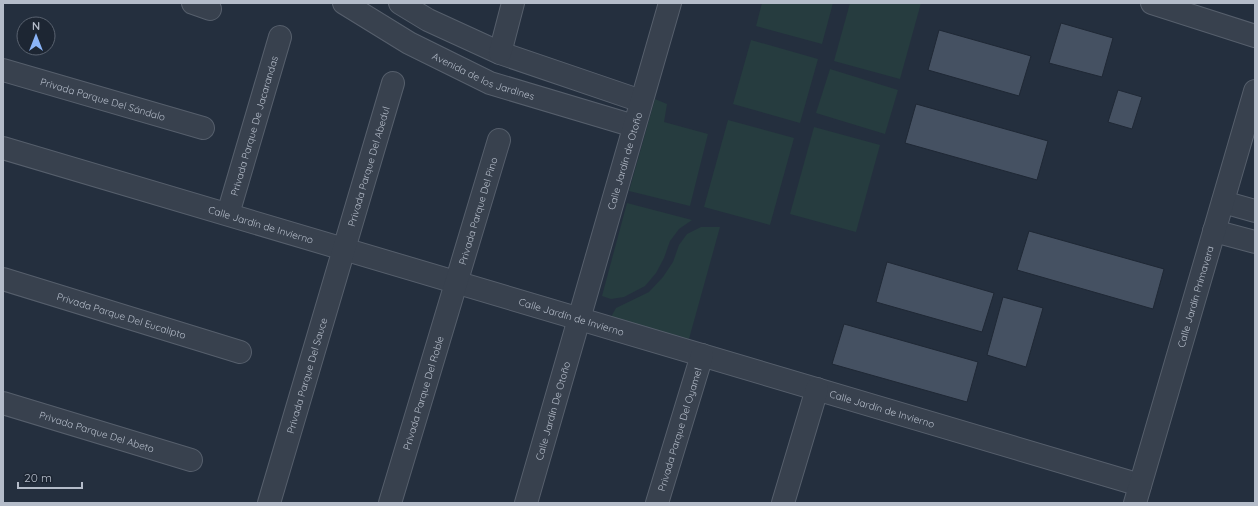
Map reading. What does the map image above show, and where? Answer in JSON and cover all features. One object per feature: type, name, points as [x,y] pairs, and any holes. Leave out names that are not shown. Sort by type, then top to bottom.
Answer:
[{"type":"street","name":"Avenida de los Jardines","points":[[344,3],[409,43],[490,83],[634,126]]},
{"type":"street","points":[[400,3],[428,20],[500,53],[641,101]]},
{"type":"street","points":[[500,53],[514,3]]},
{"type":"street","name":"Calle Jardín de Otoño","points":[[578,318],[670,3]]},
{"type":"street","points":[[1152,3],[1255,36]]},
{"type":"street","name":"Privada Parque De Jacarandas","points":[[228,214],[280,37]]},
{"type":"street","name":"Privada Parque Del Sándalo","points":[[3,70],[203,128]]},
{"type":"street","name":"Privada Parque Del Abedul","points":[[345,249],[393,83]]},
{"type":"street","name":"Calle Jardín Primavera","points":[[1137,494],[1255,91]]},
{"type":"street","name":"Privada Parque Del Pino","points":[[457,282],[499,140]]},
{"type":"street","name":"Calle Jardín de Invierno","points":[[3,148],[817,389],[1137,494]]},
{"type":"street","points":[[1223,202],[1255,211]]},
{"type":"street","points":[[1214,231],[1255,242]]},
{"type":"street","name":"Privada Parque Del Sauce","points":[[269,503],[345,249]]},
{"type":"street","name":"Privada Parque Del Eucalipto","points":[[3,279],[240,352]]},
{"type":"street","name":"Privada Parque Del Roble","points":[[390,503],[457,282]]},
{"type":"street","name":"Calle Jardín De Otoño","points":[[526,503],[578,318]]},
{"type":"street","name":"Privada Parque Del Oyamel","points":[[657,503],[702,355]]},
{"type":"street","points":[[783,503],[817,389]]},
{"type":"street","name":"Privada Parque Del Abeto","points":[[3,403],[191,460]]},
{"type":"green space","points":[[762,3],[833,3],[822,44],[756,26]]},
{"type":"green space","points":[[850,3],[921,3],[900,79],[834,61]]},
{"type":"green space","points":[[751,40],[818,59],[800,123],[733,104]]},
{"type":"green space","points":[[830,69],[898,90],[885,134],[816,113]]},
{"type":"green space","points":[[655,99],[667,104],[664,122],[708,134],[690,206],[629,191]]},
{"type":"green space","points":[[728,120],[794,138],[770,225],[704,207]]},
{"type":"green space","points":[[814,127],[880,145],[856,232],[790,214]]},
{"type":"green space","points":[[627,203],[692,220],[679,229],[670,241],[664,258],[656,273],[645,286],[624,297],[611,299],[602,296]]},
{"type":"green space","points":[[701,227],[720,227],[689,339],[611,317],[616,308],[649,292],[663,277],[673,262],[679,245],[687,234]]},
{"type":"building","points":[[1061,23],[1113,38],[1102,77],[1049,63]]},
{"type":"building","points":[[939,30],[1031,56],[1019,96],[928,70]]},
{"type":"building","points":[[1118,90],[1142,97],[1132,129],[1108,122]]},
{"type":"building","points":[[916,104],[1048,141],[1037,180],[905,143]]},
{"type":"building","points":[[1029,231],[1164,269],[1153,309],[1017,270]]},
{"type":"building","points":[[887,262],[994,293],[982,332],[876,302]]},
{"type":"building","points":[[1003,297],[1043,308],[1026,367],[987,355]]},
{"type":"building","points":[[844,324],[978,362],[967,402],[832,364]]}]
